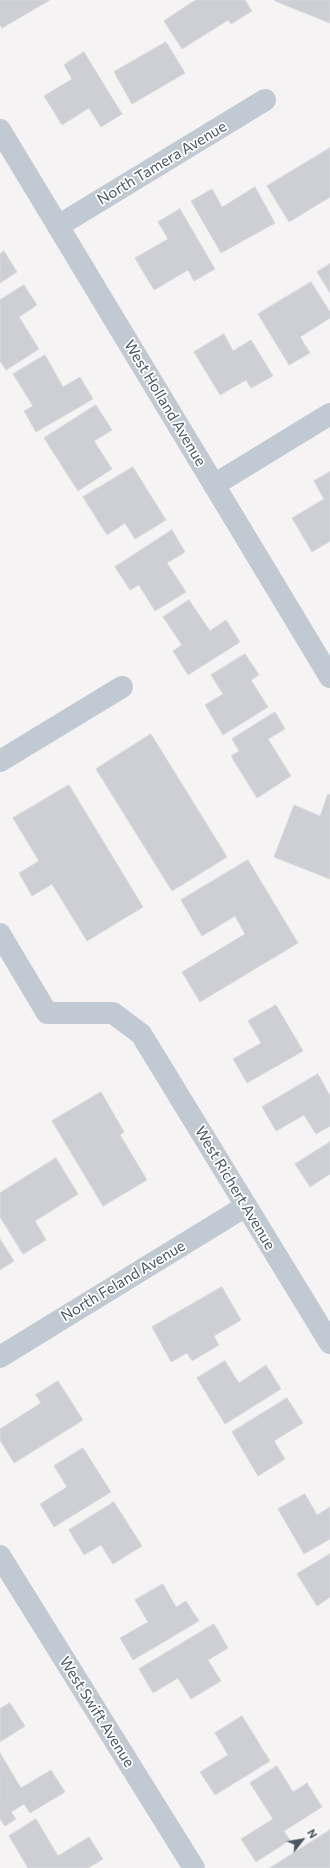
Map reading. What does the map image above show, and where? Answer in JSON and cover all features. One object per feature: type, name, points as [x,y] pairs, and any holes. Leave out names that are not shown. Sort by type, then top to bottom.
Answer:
[{"type":"street","name":"North Tamera Avenue","points":[[58,226],[265,100]]},
{"type":"street","name":"West Holland Avenue","points":[[0,130],[330,677]]},
{"type":"street","points":[[214,485],[330,414]]},
{"type":"street","points":[[0,761],[122,687]]},
{"type":"street","name":"West Richert Avenue","points":[[0,934],[47,1013],[113,1013],[141,1034],[330,1342]]},
{"type":"street","name":"North Feland Avenue","points":[[0,1357],[246,1206]]},
{"type":"street","name":"West Swift Avenue","points":[[0,1556],[194,1868]]},
{"type":"building","points":[[0,0],[50,0],[2,28],[0,25]]},
{"type":"building","points":[[196,0],[245,0],[252,11],[231,24],[228,20],[182,49],[164,21]]},
{"type":"building","points":[[330,0],[330,23],[275,1]]},
{"type":"building","points":[[166,42],[185,73],[132,104],[114,72]]},
{"type":"building","points":[[84,52],[122,114],[101,127],[89,108],[62,125],[44,96],[72,79],[64,65]]},
{"type":"building","points":[[330,148],[330,197],[289,222],[267,186]]},
{"type":"building","points":[[255,187],[275,223],[221,253],[191,201],[212,189],[222,207]]},
{"type":"building","points":[[180,209],[215,269],[194,281],[188,270],[154,290],[135,258],[168,239],[158,222]]},
{"type":"building","points":[[4,251],[17,272],[0,283],[0,254]]},
{"type":"building","points":[[330,264],[330,293],[317,272]]},
{"type":"building","points":[[311,282],[330,312],[330,318],[300,337],[310,353],[289,365],[258,314]]},
{"type":"building","points":[[24,285],[37,305],[19,317],[39,349],[6,370],[0,361],[0,300]]},
{"type":"building","points":[[224,334],[233,351],[251,340],[273,376],[251,388],[246,380],[220,395],[194,352]]},
{"type":"building","points":[[45,355],[63,387],[80,377],[93,399],[36,432],[24,411],[33,406],[13,374]]},
{"type":"building","points":[[96,405],[112,430],[94,441],[112,469],[78,491],[44,438]]},
{"type":"building","points":[[133,467],[166,520],[135,539],[125,523],[107,535],[83,497]]},
{"type":"building","points":[[330,472],[330,541],[312,552],[292,518],[324,499],[314,481]]},
{"type":"building","points":[[172,530],[185,552],[167,563],[186,592],[155,611],[139,585],[130,590],[115,567]]},
{"type":"building","points":[[189,600],[210,631],[226,620],[240,642],[188,675],[173,651],[182,645],[163,617]]},
{"type":"building","points":[[245,654],[259,675],[251,680],[268,707],[223,735],[205,705],[223,694],[211,675]]},
{"type":"building","points":[[275,712],[285,729],[268,739],[291,776],[257,798],[231,756],[239,751],[232,739]]},
{"type":"building","points":[[151,734],[227,857],[172,891],[96,769]]},
{"type":"building","points":[[69,785],[143,907],[87,941],[52,884],[32,896],[19,873],[39,861],[13,818]]},
{"type":"building","points":[[328,794],[330,795],[330,879],[274,857],[294,805],[320,816]]},
{"type":"building","points":[[248,860],[298,943],[200,1002],[182,972],[245,934],[235,916],[202,936],[181,900]]},
{"type":"building","points":[[276,1005],[303,1051],[247,1083],[233,1059],[261,1043],[248,1021]]},
{"type":"building","points":[[318,1074],[330,1096],[330,1126],[316,1134],[304,1115],[276,1131],[262,1107]]},
{"type":"building","points":[[101,1092],[124,1132],[120,1135],[147,1180],[103,1206],[52,1121]]},
{"type":"building","points":[[330,1142],[330,1174],[310,1187],[295,1164]]},
{"type":"building","points":[[56,1158],[78,1194],[35,1221],[46,1240],[23,1254],[0,1217],[0,1193]]},
{"type":"building","points":[[0,1239],[14,1261],[0,1270]]},
{"type":"building","points":[[222,1287],[241,1320],[214,1336],[219,1345],[192,1361],[187,1353],[171,1362],[152,1327]]},
{"type":"building","points":[[225,1361],[239,1383],[266,1365],[281,1389],[225,1424],[197,1378]]},
{"type":"building","points":[[58,1381],[83,1420],[14,1463],[0,1440],[0,1429],[41,1403],[36,1395]]},
{"type":"building","points":[[287,1398],[303,1423],[274,1441],[285,1459],[258,1476],[232,1432]]},
{"type":"building","points":[[83,1448],[111,1492],[54,1527],[40,1504],[67,1487],[54,1466]]},
{"type":"building","points":[[305,1494],[317,1515],[330,1507],[330,1539],[304,1554],[278,1509]]},
{"type":"building","points":[[114,1502],[142,1546],[113,1564],[101,1545],[84,1555],[69,1530]]},
{"type":"building","points":[[330,1554],[330,1597],[317,1606],[297,1574]]},
{"type":"building","points":[[163,1584],[176,1607],[186,1601],[199,1621],[133,1660],[120,1638],[148,1622],[135,1600]]},
{"type":"building","points":[[214,1624],[228,1648],[208,1660],[221,1681],[191,1699],[178,1678],[153,1693],[139,1669]]},
{"type":"building","points":[[10,1703],[25,1726],[0,1742],[0,1709]]},
{"type":"building","points":[[242,1716],[270,1761],[215,1795],[200,1772],[228,1755],[215,1733]]},
{"type":"building","points":[[0,1753],[21,1788],[51,1770],[65,1792],[30,1813],[24,1804],[11,1812],[16,1819],[5,1826],[0,1819]]},
{"type":"building","points":[[277,1766],[293,1792],[307,1783],[322,1807],[284,1831],[290,1840],[256,1862],[241,1839],[273,1819],[250,1783]]},
{"type":"building","points":[[36,1819],[58,1856],[89,1837],[103,1859],[88,1868],[28,1868],[9,1836]]},
{"type":"building","points":[[330,1830],[330,1868],[270,1868]]}]
